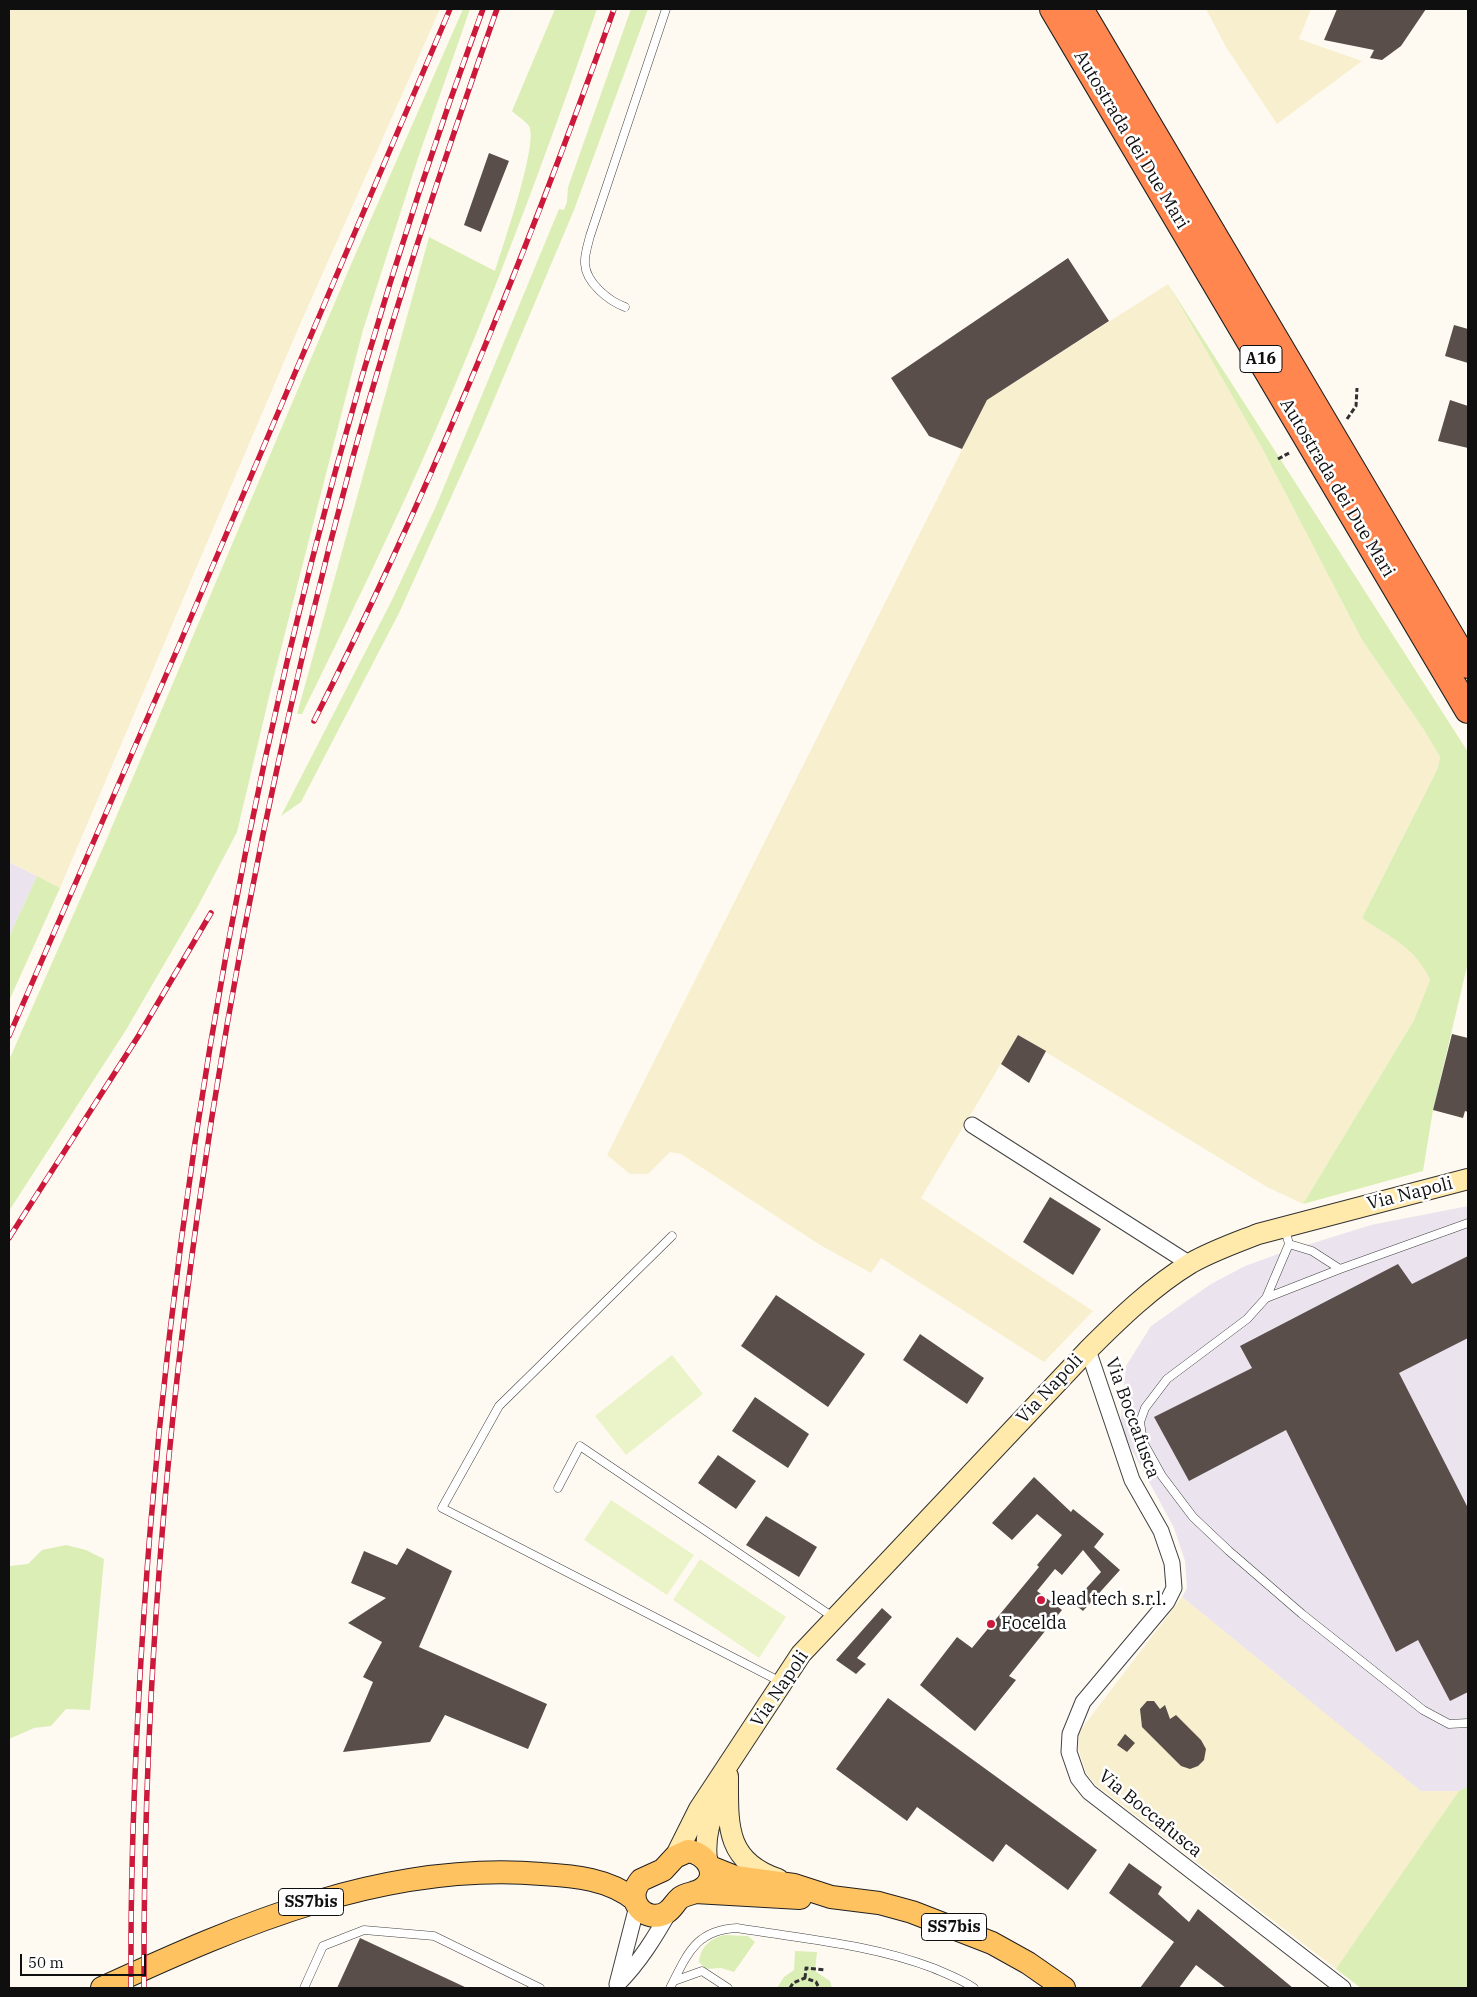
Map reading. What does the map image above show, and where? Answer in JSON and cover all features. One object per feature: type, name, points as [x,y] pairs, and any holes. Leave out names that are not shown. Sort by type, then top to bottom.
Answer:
[{"type":"highway","name":"Autostrada dei Due Mari","points":[[1053,9],[1468,710]]},
{"type":"highway","name":"Autostrada dei Due Mari","points":[[1080,9],[1468,665]]},
{"type":"main road","name":"Via Napoli","points":[[675,1857],[699,1809],[801,1654],[1088,1350],[1130,1309],[1190,1264],[1225,1246],[1287,1236],[1468,1179]]},
{"type":"main road","name":"Via Napoli","points":[[709,1864],[706,1848],[709,1821],[738,1751]]},
{"type":"main road","points":[[728,1776],[728,1827],[737,1850],[747,1863],[763,1874],[794,1885]]},
{"type":"main road","points":[[688,1851],[702,1855],[709,1864],[710,1880],[701,1890],[681,1897],[666,1913],[654,1916],[647,1914],[636,1903],[636,1886],[647,1876],[663,1870],[675,1857],[688,1851]]},
{"type":"main road","name":"SS7bis","points":[[709,1864],[735,1878],[794,1885],[831,1897]]},
{"type":"main road","name":"SS7bis","points":[[577,1877],[607,1872],[654,1874]]},
{"type":"main road","name":"SS7bis","points":[[102,1988],[251,1923],[342,1894],[388,1884],[468,1873],[534,1873],[577,1877],[608,1885],[624,1891],[636,1903]]},
{"type":"main road","name":"SS7bis","points":[[695,1892],[790,1899],[831,1897],[879,1903],[952,1926],[992,1943],[1028,1963],[1064,1988]]},
{"type":"street","points":[[972,1125],[1190,1264]]},
{"type":"street","name":"Via Boccafusca","points":[[1088,1350],[1132,1480],[1161,1531],[1172,1563],[1174,1588],[1167,1602],[1083,1702],[1070,1734],[1069,1752],[1078,1778],[1089,1792],[1343,1988]]},
{"type":"street","points":[[616,1986],[636,1903]]},
{"type":"street","points":[[616,1986],[635,1967],[653,1942],[671,1908]]},
{"type":"lane","points":[[625,307],[614,302],[595,285],[585,265],[590,236],[666,9]]},
{"type":"lane","points":[[1266,1298],[1468,1223]]},
{"type":"lane","points":[[672,1236],[499,1406],[442,1508],[783,1683]]},
{"type":"lane","points":[[1340,1269],[1287,1236],[1266,1298],[1247,1319],[1167,1379],[1145,1408],[1140,1422],[1144,1442],[1162,1476],[1193,1517],[1229,1551],[1302,1614],[1424,1710],[1449,1724],[1468,1723]]},
{"type":"lane","points":[[558,1488],[580,1446],[835,1619]]},
{"type":"lane","points":[[672,1985],[688,1954],[703,1937],[722,1929],[737,1928],[832,1942],[900,1956],[964,1980],[974,1988]]},
{"type":"lane","points":[[304,1988],[323,1946],[364,1930],[434,1936],[540,1988]]},
{"type":"lane","points":[[672,1985],[702,1970],[728,1988]]},
{"type":"path","points":[[1347,419],[1356,406],[1357,388]]},
{"type":"path","points":[[1278,459],[1293,450]]},
{"type":"path","points":[[805,1978],[806,1968],[825,1970]]},
{"type":"path","points":[[790,1988],[793,1983],[805,1978],[816,1982],[819,1988]]},
{"type":"shaded area","points":[[9,9],[440,9],[298,329],[60,888],[9,862]]},
{"type":"shaded area","points":[[1206,9],[1311,9],[1299,39],[1362,61],[1277,124],[1226,47]]},
{"type":"shaded area","points":[[1168,284],[1262,448],[1362,640],[1424,730],[1440,757],[1438,768],[1362,918],[1406,947],[1422,962],[1430,980],[1414,1020],[1303,1204],[1267,1187],[1018,1035],[921,1198],[1093,1311],[1044,1362],[881,1258],[871,1273],[820,1245],[681,1154],[670,1152],[648,1174],[630,1174],[607,1155],[987,400]]},
{"type":"shaded area","points":[[9,862],[37,876],[9,937]]},
{"type":"shaded area","points":[[1468,1206],[1468,1787],[1459,1791],[1421,1792],[1182,1597],[1187,1588],[1185,1561],[1174,1528],[1120,1428],[1126,1366],[1151,1326],[1211,1284],[1245,1266],[1371,1225]]},
{"type":"shaded area","points":[[1182,1597],[1421,1791],[1459,1791],[1468,1787],[1468,1988],[1361,1988],[1096,1785],[1086,1773],[1078,1748],[1079,1732]]},
{"type":"green space","points":[[463,9],[470,9],[417,161],[363,330],[274,676],[237,832],[198,906],[126,1030],[9,1211],[9,1060],[105,843],[352,262]]},
{"type":"green space","points":[[555,9],[597,9],[526,206],[449,400],[359,598],[302,714],[297,714],[429,237],[495,271],[524,173],[531,136],[528,124],[512,111]]},
{"type":"green space","points":[[631,9],[648,9],[574,210],[479,435],[400,611],[301,802],[281,816],[392,600],[436,506],[559,209],[564,210],[567,202],[568,187]]},
{"type":"green space","points":[[1168,284],[1468,752],[1468,962],[1433,1110],[1423,1171],[1303,1204],[1414,1020],[1430,980],[1410,951],[1362,918],[1438,768],[1440,757],[1424,730],[1362,640],[1262,448]]},
{"type":"green space","points":[[37,876],[60,888],[9,1001],[9,937]]},
{"type":"green space","points":[[672,1355],[703,1394],[626,1455],[595,1416]]},
{"type":"green space","points":[[611,1500],[694,1555],[667,1595],[584,1540]]},
{"type":"green space","points":[[66,1545],[86,1550],[104,1559],[90,1710],[66,1709],[51,1726],[34,1728],[9,1739],[9,1568],[10,1566],[28,1564],[42,1550]]},
{"type":"green space","points":[[700,1559],[786,1617],[759,1658],[673,1600]]},
{"type":"green space","points":[[1468,1787],[1468,1988],[1361,1988],[1336,1969],[1459,1791]]},
{"type":"green space","points":[[724,1935],[748,1936],[755,1942],[734,1972],[721,1968],[706,1969],[699,1962],[701,1952],[710,1941]]},
{"type":"green space","points":[[795,1951],[817,1952],[815,1971],[830,1981],[832,1988],[777,1988],[784,1977],[794,1970]]},
{"type":"building","points":[[1337,9],[1426,9],[1401,46],[1382,60],[1370,58],[1374,50],[1324,40]]},
{"type":"building","points":[[489,153],[509,161],[481,232],[464,225]]},
{"type":"building","points":[[1068,258],[1109,321],[987,400],[962,449],[929,436],[891,378]]},
{"type":"building","points":[[1454,325],[1468,329],[1468,363],[1445,356]]},
{"type":"building","points":[[1450,400],[1468,406],[1468,448],[1438,441]]},
{"type":"building","points":[[1452,1034],[1468,1038],[1468,1112],[1465,1111],[1463,1118],[1433,1110]]},
{"type":"building","points":[[1018,1035],[1046,1051],[1029,1083],[1001,1064]]},
{"type":"building","points":[[1050,1197],[1101,1229],[1073,1275],[1023,1242]]},
{"type":"building","points":[[1468,1256],[1468,1338],[1399,1373],[1468,1508],[1468,1692],[1450,1701],[1418,1640],[1396,1652],[1286,1430],[1189,1481],[1154,1417],[1252,1368],[1240,1346],[1398,1264],[1412,1284]]},
{"type":"building","points":[[776,1295],[865,1354],[828,1407],[741,1346]]},
{"type":"building","points":[[920,1334],[984,1378],[967,1404],[903,1360]]},
{"type":"building","points":[[755,1397],[809,1434],[788,1468],[732,1431]]},
{"type":"building","points":[[718,1455],[756,1481],[736,1509],[698,1483]]},
{"type":"building","points":[[1034,1477],[1071,1512],[1073,1509],[1104,1534],[1094,1547],[1120,1570],[1083,1611],[1073,1603],[1101,1572],[1083,1550],[1062,1575],[1055,1569],[1037,1591],[1062,1610],[1009,1676],[1016,1680],[975,1731],[920,1685],[957,1637],[972,1648],[1039,1567],[1037,1565],[1062,1535],[1037,1514],[1012,1540],[992,1523]]},
{"type":"building","points":[[766,1516],[817,1547],[799,1577],[746,1545]]},
{"type":"building","points":[[407,1548],[452,1571],[419,1647],[547,1704],[528,1749],[445,1715],[430,1742],[343,1752],[373,1682],[363,1677],[382,1642],[348,1623],[386,1598],[351,1583],[364,1551],[397,1565]]},
{"type":"building","points":[[882,1608],[892,1617],[857,1658],[866,1664],[856,1674],[836,1660]]},
{"type":"building","points":[[888,1698],[1097,1850],[1068,1890],[1006,1844],[993,1862],[917,1807],[907,1821],[836,1769]]},
{"type":"building","points":[[1147,1701],[1154,1701],[1160,1709],[1165,1705],[1170,1719],[1176,1715],[1201,1740],[1206,1749],[1204,1760],[1198,1766],[1190,1769],[1181,1766],[1142,1727],[1140,1709]]},
{"type":"building","points":[[1125,1734],[1135,1743],[1127,1752],[1117,1745]]},
{"type":"building","points":[[1129,1863],[1162,1887],[1158,1894],[1189,1922],[1198,1909],[1293,1988],[1226,1988],[1196,1965],[1179,1988],[1140,1988],[1174,1942],[1109,1893]]},
{"type":"building","points":[[360,1938],[467,1988],[337,1988]]},
{"type":"railway","points":[[9,1036],[177,650],[450,9]]},
{"type":"railway","points":[[131,1988],[136,1760],[150,1532],[169,1338],[195,1144],[227,951],[265,759],[310,568],[361,380],[419,193],[483,9]]},
{"type":"railway","points":[[144,1988],[147,1795],[157,1601],[174,1407],[198,1214],[228,1021],[264,830],[306,641],[354,453],[422,230],[497,9]]},
{"type":"railway","points":[[314,721],[398,547],[475,370],[547,191],[614,9]]},
{"type":"railway","points":[[9,1238],[139,1035],[211,913]]},
{"type":"place","name":"lead tech s.r.l.","points":[[1041,1600]]},
{"type":"place","name":"Focelda","points":[[991,1624]]}]
